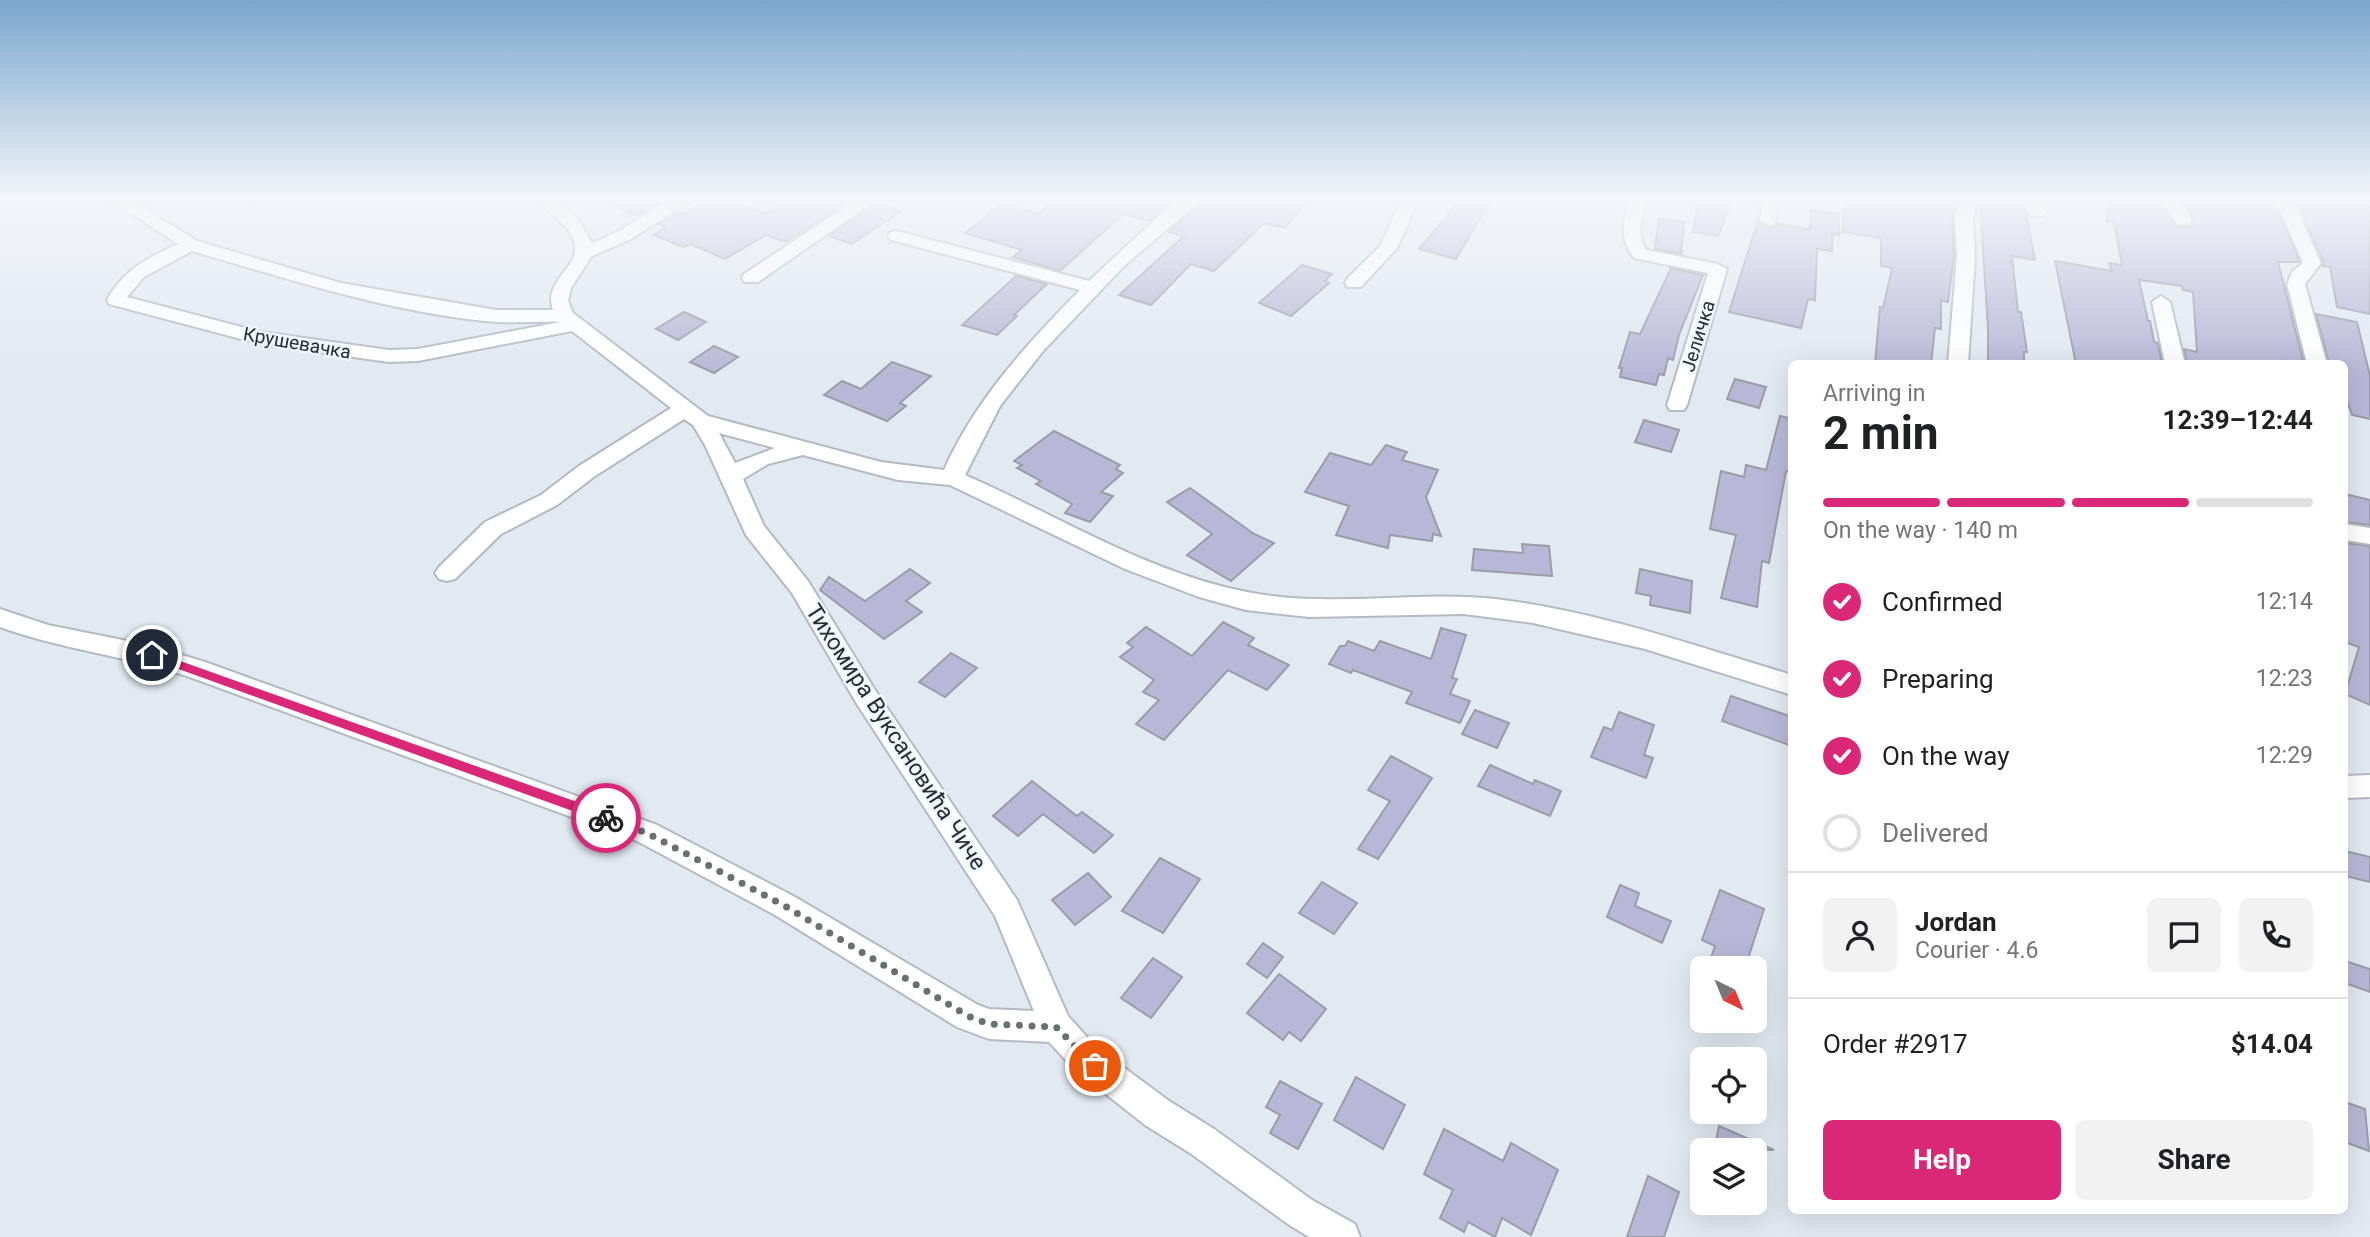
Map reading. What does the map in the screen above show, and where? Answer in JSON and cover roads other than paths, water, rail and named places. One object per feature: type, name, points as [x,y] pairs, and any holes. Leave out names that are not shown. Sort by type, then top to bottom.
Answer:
[{"type":"street","name":"Крушевачка","points":[[166,258],[137,272],[122,286],[116,300],[260,338],[389,356],[418,355],[570,320]]},
{"type":"street","points":[[234,258],[337,288],[387,299],[496,316],[570,320]]},
{"type":"street","points":[[570,320],[558,303],[568,277],[582,258]]},
{"type":"street","points":[[751,278],[781,258]]},
{"type":"street","points":[[979,258],[1093,288]]},
{"type":"street","points":[[953,478],[979,425],[1007,382],[1093,288],[1125,258]]},
{"type":"street","points":[[1354,283],[1379,258]]},
{"type":"street","name":"Јеличка","points":[[1655,258],[1718,269],[1677,405]]},
{"type":"street","points":[[1958,360],[1966,258]]},
{"type":"street","points":[[2311,258],[2310,267],[2299,276],[2296,284],[2316,360]]},
{"type":"street","points":[[2161,302],[2174,360]]},
{"type":"street","name":"Тихомира Вуксановића Чиче","points":[[570,320],[693,415],[716,445],[754,529],[800,587],[866,697],[1007,909],[1056,1027],[1084,1057],[1157,1113],[1202,1141],[1300,1212],[1342,1237]]},
{"type":"street","points":[[447,573],[493,528],[549,500],[587,471],[693,415],[772,442],[897,473],[924,478],[953,478],[1128,560],[1191,586],[1244,600],[1312,609],[1376,609],[1432,605],[1493,608],[1621,631],[1788,678]]},
{"type":"street","points":[[730,479],[738,469],[755,461],[804,448]]},
{"type":"street","points":[[2348,532],[2370,536]]},
{"type":"street","points":[[0,618],[46,634],[152,655],[196,669],[615,821],[677,848],[785,906],[968,1016],[989,1024],[1056,1027]]},
{"type":"street","points":[[2348,787],[2370,786]]}]
